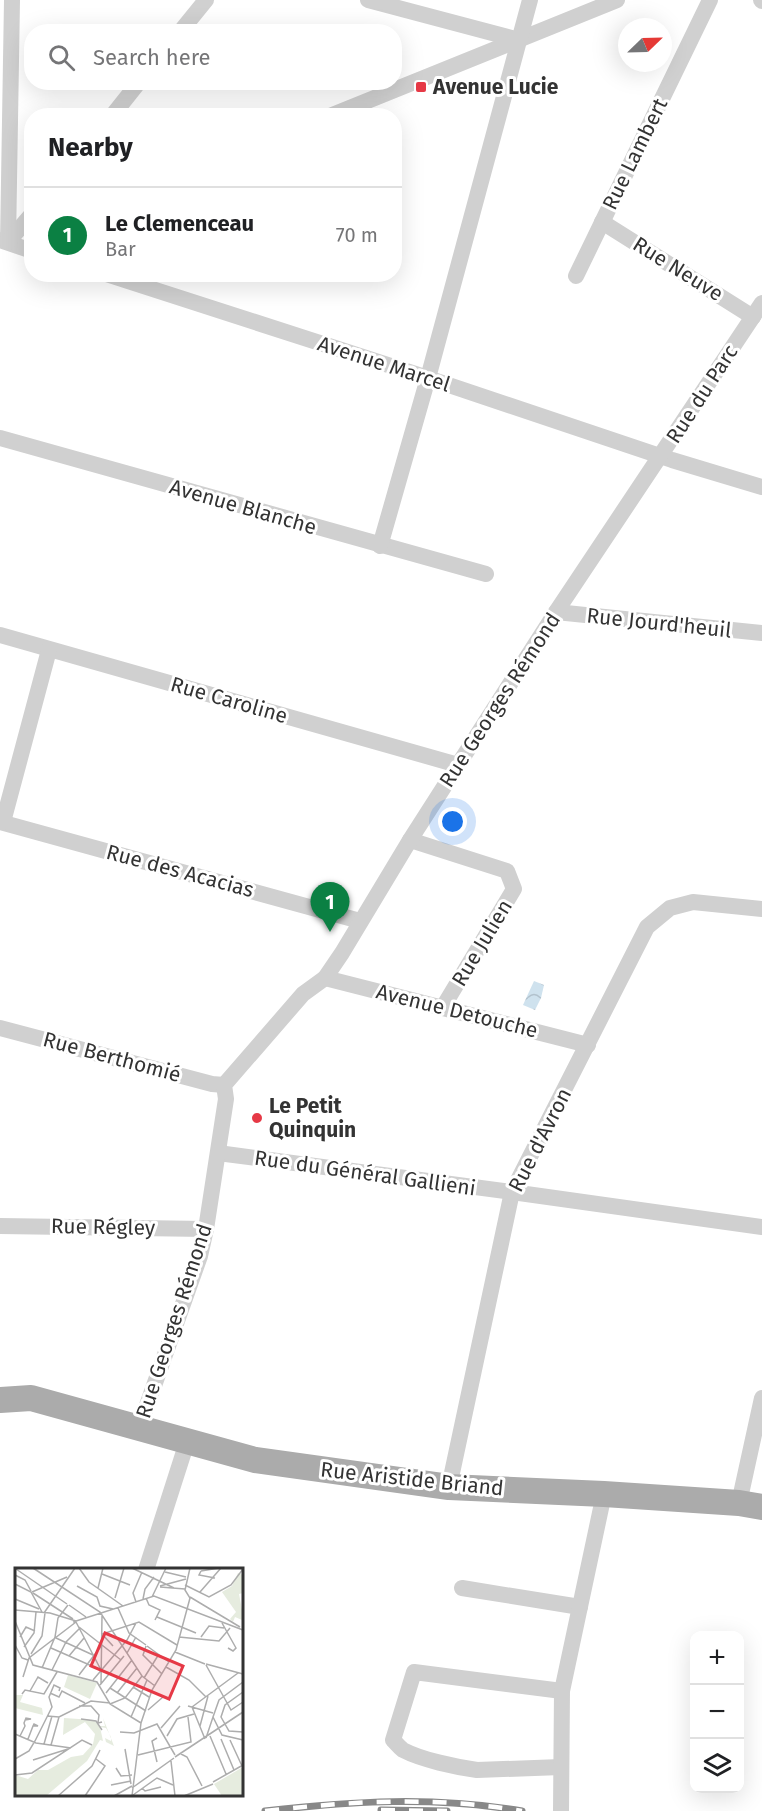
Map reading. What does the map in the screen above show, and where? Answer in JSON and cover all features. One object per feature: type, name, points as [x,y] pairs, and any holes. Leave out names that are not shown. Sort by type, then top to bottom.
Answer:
[{"type":"main road","name":"Rue Aristide Briand","points":[[0,1400],[31,1398],[255,1460],[449,1487],[604,1494],[750,1505]]},
{"type":"street","points":[[3,243],[12,0]]},
{"type":"street","points":[[186,24],[206,0]]},
{"type":"street","points":[[368,0],[519,40]]},
{"type":"street","points":[[380,546],[530,0]]},
{"type":"street","points":[[402,87],[618,0]]},
{"type":"street","name":"Rue Lambert","points":[[576,276],[710,0]]},
{"type":"street","points":[[118,108],[133,90]]},
{"type":"street","points":[[350,108],[395,90]]},
{"type":"street","points":[[3,243],[24,222]]},
{"type":"street","name":"Rue Neuve","points":[[603,222],[758,310]]},
{"type":"street","points":[[3,243],[24,236]]},
{"type":"street","points":[[3,243],[24,248]]},
{"type":"street","name":"Avenue Marcel","points":[[131,282],[762,488]]},
{"type":"street","name":"Rue du Parc","points":[[662,456],[758,310]]},
{"type":"street","name":"Avenue Blanche","points":[[0,438],[486,574]]},
{"type":"street","name":"Rue Georges Rémond","points":[[139,1428],[200,1256],[226,1099],[224,1085],[303,994],[325,978],[556,612],[662,456]]},
{"type":"street","name":"Rue Jourd'heuil","points":[[556,612],[762,633]]},
{"type":"street","name":"Rue Caroline","points":[[0,635],[458,765]]},
{"type":"street","points":[[1,822],[49,650]]},
{"type":"street","name":"Rue des Acacias","points":[[1,822],[360,921]]},
{"type":"street","name":"Rue Julien","points":[[410,840],[507,872],[514,889],[443,1007]]},
{"type":"street","name":"Rue d'Avron","points":[[449,1487],[512,1192],[647,927],[670,908],[693,902],[762,909]]},
{"type":"street","name":"Avenue Detouche","points":[[325,978],[588,1045]]},
{"type":"street","name":"Rue Berthomié","points":[[0,1028],[212,1084],[224,1085]]},
{"type":"street","name":"Rue du Général Gallieni","points":[[218,1153],[762,1227]]},
{"type":"street","name":"Rue Régley","points":[[0,1226],[206,1229]]},
{"type":"street","points":[[750,1505],[762,1398]]},
{"type":"street","points":[[146,1568],[187,1442]]},
{"type":"street","points":[[561,1811],[562,1691],[604,1494]]},
{"type":"street","points":[[462,1588],[580,1607]]},
{"type":"street","points":[[561,1767],[477,1770],[464,1768],[401,1749],[393,1740],[414,1672],[562,1691]]},
{"type":"water","points":[[534,981],[544,985],[535,1010],[523,1005]]},
{"type":"railway","points":[[265,1811],[394,1802],[457,1803],[522,1811]]},
{"type":"railway","points":[[381,1810],[447,1811]]},
{"type":"place","name":"Avenue Lucie","points":[[421,87]]},
{"type":"place","name":"Le Clemenceau","points":[[330,932]]},
{"type":"place","name":"Le Petit Quinquin","points":[[257,1118]]}]
